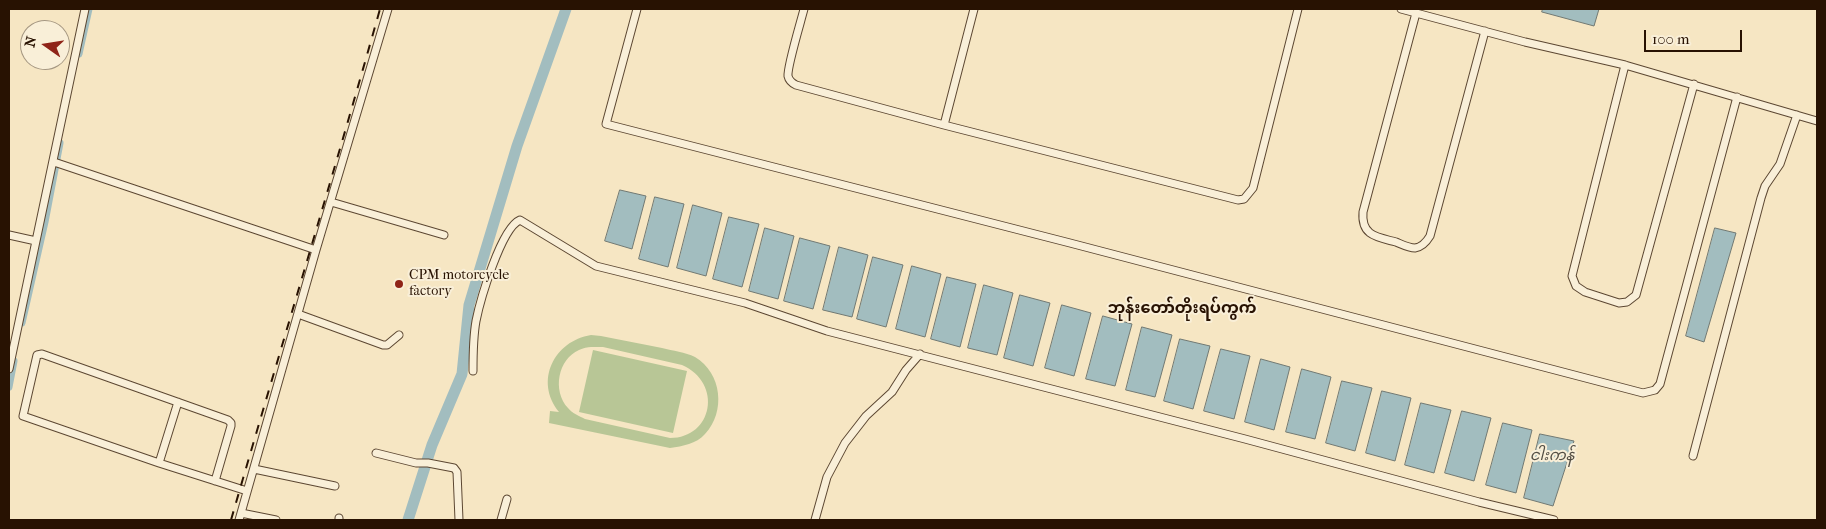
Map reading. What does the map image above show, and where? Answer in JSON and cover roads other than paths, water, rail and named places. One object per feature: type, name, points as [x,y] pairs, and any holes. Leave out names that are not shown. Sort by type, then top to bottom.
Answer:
[{"type":"street","points":[[9,369],[36,241],[56,163],[85,9]]},
{"type":"street","points":[[276,520],[240,516],[316,250],[388,9]]},
{"type":"street","points":[[637,9],[606,124],[1061,240],[1643,393],[1655,390],[1660,384],[1737,97]]},
{"type":"street","points":[[804,9],[789,70],[788,77],[792,83],[944,125],[1238,200],[1244,199],[1252,188],[1298,9]]},
{"type":"street","points":[[944,125],[974,9]]},
{"type":"street","points":[[1401,9],[1525,42],[1625,65],[1817,121]]},
{"type":"street","points":[[1416,13],[1363,212],[1362,222],[1373,236],[1415,248],[1425,243],[1430,236],[1485,31]]},
{"type":"street","points":[[1625,65],[1572,276],[1576,286],[1583,292],[1619,303],[1627,302],[1636,295],[1694,84]]},
{"type":"street","points":[[1693,456],[1761,198],[1780,164],[1797,115]]},
{"type":"street","points":[[56,163],[316,250]]},
{"type":"street","points":[[331,202],[444,235]]},
{"type":"street","points":[[473,372],[474,333],[483,294],[493,264],[514,224],[520,220],[596,266],[745,303],[827,330],[1479,502],[1554,520]]},
{"type":"street","points":[[9,235],[36,241]]},
{"type":"street","points":[[298,314],[383,345],[387,345],[399,335]]},
{"type":"street","points":[[215,481],[231,423],[228,420],[42,354],[37,355],[23,416],[159,463],[215,481],[248,491]]},
{"type":"street","points":[[815,520],[827,478],[844,443],[866,416],[892,392],[906,370],[920,354]]},
{"type":"street","points":[[159,463],[178,402]]},
{"type":"street","points":[[376,453],[454,468],[459,520]]},
{"type":"street","points":[[254,469],[335,486]]},
{"type":"street","points":[[501,520],[507,500]]},
{"type":"water","points":[[1543,9],[1599,9],[1594,26],[1542,12]]},
{"type":"water","points":[[620,190],[646,196],[632,249],[605,241]]},
{"type":"water","points":[[655,197],[684,204],[668,267],[639,259]]},
{"type":"water","points":[[693,205],[722,213],[706,276],[677,268]]},
{"type":"water","points":[[729,217],[759,224],[742,287],[713,279]]},
{"type":"water","points":[[765,228],[794,236],[778,299],[749,291]]},
{"type":"water","points":[[1715,228],[1736,233],[1704,342],[1686,336]]},
{"type":"water","points":[[800,238],[830,246],[813,309],[784,301]]},
{"type":"water","points":[[839,247],[868,255],[852,317],[823,310]]},
{"type":"water","points":[[873,257],[903,265],[886,327],[857,319]]},
{"type":"water","points":[[912,266],[941,274],[925,337],[896,329]]},
{"type":"water","points":[[947,277],[976,284],[960,347],[931,339]]},
{"type":"water","points":[[984,285],[1013,293],[997,355],[968,348]]},
{"type":"water","points":[[1020,295],[1050,303],[1033,366],[1004,358]]},
{"type":"water","points":[[1062,305],[1091,313],[1074,376],[1045,368]]},
{"type":"water","points":[[1103,316],[1132,324],[1115,386],[1086,379]]},
{"type":"water","points":[[1142,327],[1172,335],[1155,397],[1126,390]]},
{"type":"water","points":[[1180,339],[1210,346],[1193,409],[1164,401]]},
{"type":"water","points":[[1221,349],[1250,356],[1234,419],[1204,411]]},
{"type":"water","points":[[1261,359],[1290,367],[1274,430],[1245,422]]},
{"type":"water","points":[[1302,369],[1331,377],[1315,439],[1286,432]]},
{"type":"water","points":[[1342,381],[1372,388],[1355,451],[1326,443]]},
{"type":"water","points":[[1382,391],[1411,398],[1395,461],[1366,453]]},
{"type":"water","points":[[1421,403],[1451,410],[1434,473],[1405,465]]},
{"type":"water","points":[[1462,411],[1491,418],[1474,481],[1445,473]]},
{"type":"water","name":"ငါးကန်","points":[[1503,423],[1532,430],[1516,493],[1486,485]]},
{"type":"water","name":"ငါးကန်","points":[[1540,434],[1574,441],[1553,506],[1524,498]]},
{"type":"waterway","points":[[79,54],[89,9]]},
{"type":"waterway","points":[[408,520],[432,445],[462,374],[469,305],[517,146],[566,9]]},
{"type":"waterway","points":[[22,323],[45,222],[60,143]]},
{"type":"waterway","points":[[9,387],[14,361]]},
{"type":"railway","points":[[231,520],[380,9]]},
{"type":"place","name":"CPM motorcycle factory","points":[[399,284]]},
{"type":"district","name":"ဘုန်းတော်တိုးရပ်ကွက်","points":[[1182,309]]}]
